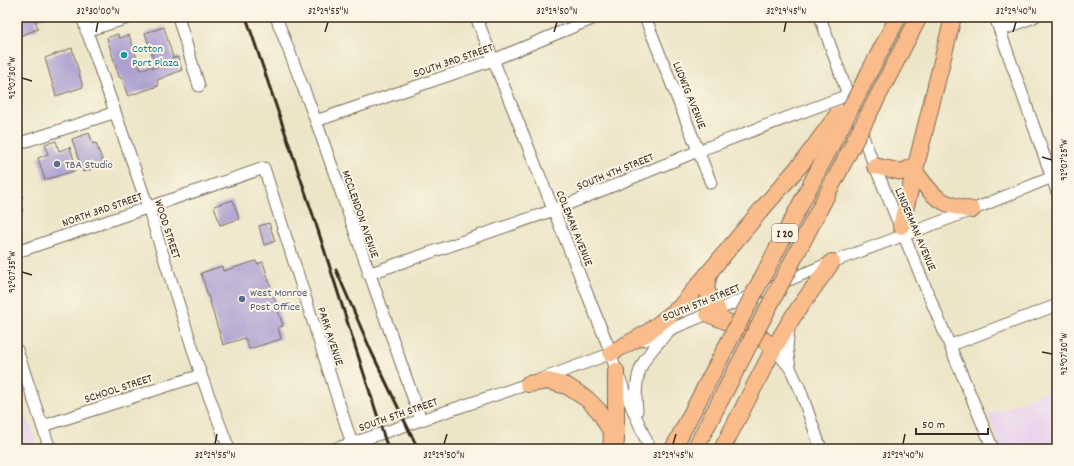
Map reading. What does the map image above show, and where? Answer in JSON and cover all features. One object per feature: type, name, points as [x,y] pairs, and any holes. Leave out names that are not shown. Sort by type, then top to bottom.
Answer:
[{"type":"highway","name":"I 20","points":[[673,449],[898,17]]},
{"type":"highway","name":"I 20","points":[[695,449],[919,17]]},
{"type":"highway","points":[[903,230],[915,168],[952,21]]},
{"type":"highway","points":[[611,353],[646,333],[680,307],[802,163],[832,122],[882,48]]},
{"type":"highway","points":[[876,166],[902,172],[915,168]]},
{"type":"highway","points":[[915,168],[936,198],[949,205],[972,210]]},
{"type":"highway","points":[[722,449],[774,348],[832,262]]},
{"type":"highway","points":[[711,271],[706,289],[713,312],[755,333],[774,348]]},
{"type":"highway","points":[[613,449],[617,418],[616,371]]},
{"type":"highway","points":[[528,384],[548,381],[567,386],[587,399],[599,412],[612,432],[613,449]]},
{"type":"street","name":"WOOD STREET","points":[[82,17],[113,113],[148,207],[201,375],[229,449]]},
{"type":"street","points":[[86,31],[131,17]]},
{"type":"street","points":[[178,17],[199,86]]},
{"type":"street","name":"MCCLENDON AVENUE","points":[[276,17],[316,121],[368,274],[421,420]]},
{"type":"street","name":"COLEMAN AVENUE","points":[[476,17],[611,353],[616,371],[650,449]]},
{"type":"street","name":"SOUTH 3RD STREET","points":[[316,121],[493,60],[596,17]]},
{"type":"street","name":"LUDWIG AVENUE","points":[[645,17],[711,183]]},
{"type":"street","name":"LINDERMAN AVENUE","points":[[820,17],[866,145],[903,230],[993,449]]},
{"type":"street","points":[[995,17],[1054,176],[1057,192]]},
{"type":"street","points":[[1000,31],[1034,17]]},
{"type":"street","name":"SOUTH 4TH STREET","points":[[368,274],[554,210],[698,151],[848,95]]},
{"type":"street","points":[[17,144],[113,113]]},
{"type":"street","name":"NORTH 3RD STREET","points":[[17,252],[264,168]]},
{"type":"street","name":"PARK AVENUE","points":[[264,168],[352,444]]},
{"type":"street","name":"SOUTH 5TH STREET","points":[[335,449],[352,444],[365,444],[421,420],[528,384],[611,353],[832,262],[903,230],[972,210],[1054,176]]},
{"type":"street","points":[[951,345],[1057,305]]},
{"type":"street","points":[[790,323],[787,348],[790,368]]},
{"type":"street","points":[[638,420],[635,389],[641,365],[648,353],[672,329]]},
{"type":"street","points":[[774,348],[790,368],[800,389],[821,449]]},
{"type":"street","points":[[17,350],[50,449]]},
{"type":"street","name":"SCHOOL STREET","points":[[42,426],[201,375]]},
{"type":"shaded area","points":[[17,387],[38,449],[17,449]]},
{"type":"shaded area","points":[[1057,387],[1057,449],[1002,449],[988,415]]},
{"type":"building","points":[[17,17],[46,17],[35,21],[38,29],[17,37]]},
{"type":"building","points":[[164,27],[173,58],[178,57],[182,70],[157,80],[158,86],[128,96],[121,77],[119,77],[107,38],[118,34],[119,38],[129,35],[141,70],[152,66],[152,68],[156,67],[145,33]]},
{"type":"building","points":[[72,48],[83,87],[56,96],[45,58]]},
{"type":"building","points":[[89,133],[93,144],[96,143],[104,165],[83,172],[72,139]]},
{"type":"building","name":"TBA Studio","points":[[56,141],[59,151],[70,147],[77,170],[45,180],[38,158],[48,154],[45,144]]},
{"type":"building","points":[[20,189],[23,197],[18,199],[23,211],[17,213],[17,190]]},
{"type":"building","points":[[233,200],[239,219],[220,225],[214,206]]},
{"type":"building","points":[[269,223],[275,241],[264,245],[259,226]]},
{"type":"building","name":"West Monroe Post Office","points":[[256,261],[257,264],[263,262],[283,326],[278,327],[281,339],[249,349],[245,338],[223,345],[201,273],[222,266],[223,271]]},
{"type":"railway","points":[[246,17],[316,224],[388,449]]},
{"type":"railway","points":[[336,270],[372,353],[418,449]]},
{"type":"place","name":"Cotton Port Plaza","points":[[124,55]]},
{"type":"place","name":"TBA Studio","points":[[57,164]]},
{"type":"place","name":"West Monroe Post Office","points":[[242,299]]}]
